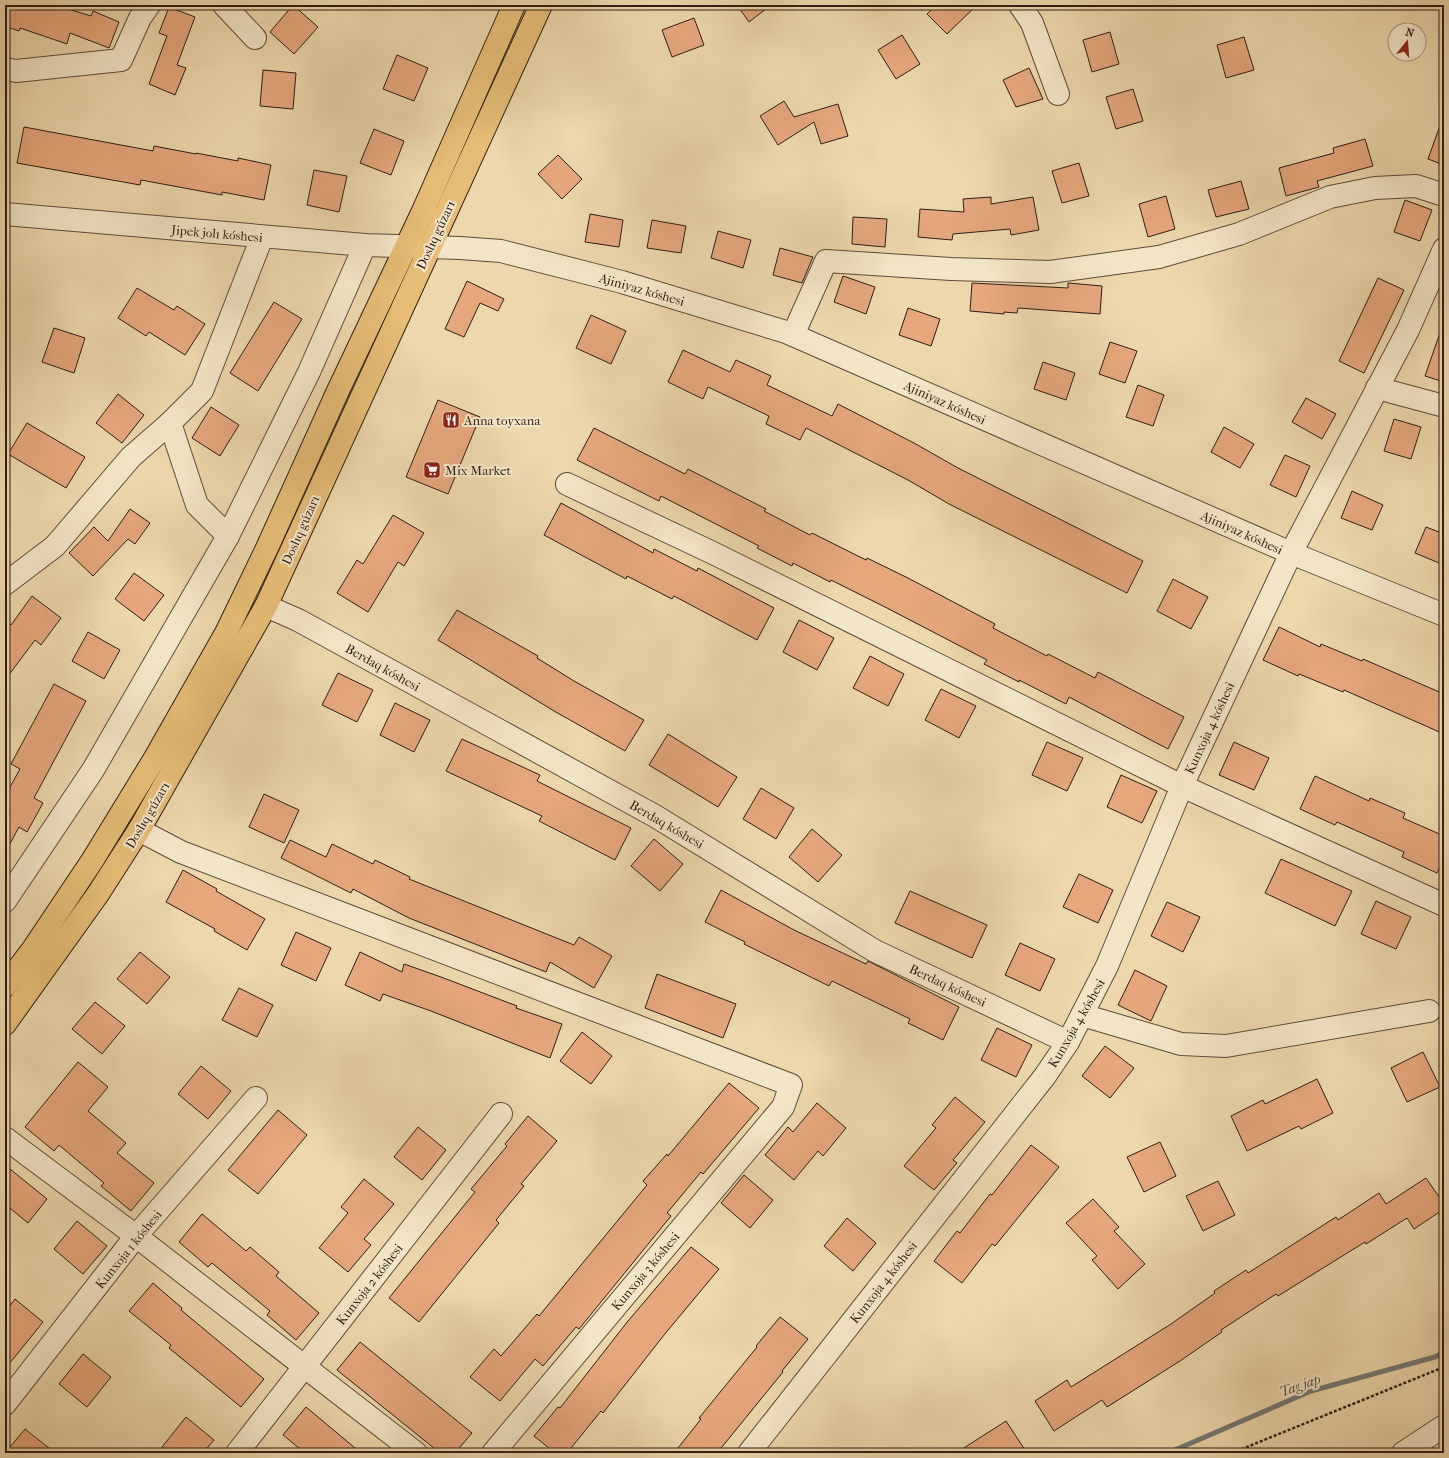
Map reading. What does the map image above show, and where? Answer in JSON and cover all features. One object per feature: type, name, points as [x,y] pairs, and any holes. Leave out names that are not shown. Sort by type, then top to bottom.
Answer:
[{"type":"main road","name":"Doslıq gúzarı","points":[[5,986],[33,949],[92,861],[155,758],[226,633],[267,548],[405,246],[423,211],[514,5]]},
{"type":"main road","name":"Doslıq gúzarı","points":[[5,1024],[98,894],[140,830],[266,606],[541,5]]},
{"type":"street","points":[[5,69],[16,71],[120,60],[140,18],[149,5]]},
{"type":"street","points":[[224,5],[255,38]]},
{"type":"street","points":[[1020,5],[1032,22],[1058,94]]},
{"type":"street","points":[[793,335],[826,261],[951,269],[1050,272],[1159,257],[1239,234],[1330,197],[1375,188],[1416,186],[1444,195]]},
{"type":"street","name":"Jipek jolı kóshesi","points":[[5,214],[262,237],[365,245],[429,247]]},
{"type":"street","points":[[5,584],[54,546],[131,457],[170,423],[202,391],[262,237]]},
{"type":"street","points":[[5,901],[92,770],[228,536],[309,372],[365,245]]},
{"type":"street","name":"Ajiniyaz kóshesi","points":[[429,247],[501,252],[622,282],[793,335],[1291,553],[1444,615]]},
{"type":"street","name":"Kunxoja 4 kóshesi","points":[[749,1453],[1045,1076],[1068,1042],[1107,966],[1182,786],[1291,553],[1408,330],[1444,250]]},
{"type":"street","points":[[1377,388],[1444,406]]},
{"type":"street","points":[[170,423],[197,505],[228,536]]},
{"type":"street","points":[[567,484],[713,553],[1182,786],[1444,905]]},
{"type":"street","name":"Berdaq kóshesi","points":[[266,606],[298,620],[655,816],[875,951],[1068,1042]]},
{"type":"street","name":"Kunxoja 3 kóshesi","points":[[140,830],[181,852],[790,1085],[783,1107],[493,1453]]},
{"type":"street","points":[[1082,1015],[1181,1044],[1226,1046],[1429,1011]]},
{"type":"street","name":"Kunxoja 1 kóshesi","points":[[5,1404],[136,1236],[256,1098]]},
{"type":"street","name":"Kunxoja 2 kóshesi","points":[[237,1453],[306,1367],[501,1114]]},
{"type":"street","points":[[5,1138],[136,1236],[416,1453]]},
{"type":"street","points":[[1403,1453],[1444,1426]]},
{"type":"path","points":[[1232,1453],[1444,1367]]},
{"type":"building","points":[[5,5],[55,5],[91,16],[93,11],[119,22],[109,48],[70,33],[67,44],[20,28],[19,31],[5,26]]},
{"type":"building","points":[[293,5],[318,27],[294,54],[270,32]]},
{"type":"building","points":[[737,5],[771,5],[749,22]]},
{"type":"building","points":[[936,5],[977,5],[947,34],[927,14]]},
{"type":"building","points":[[169,7],[195,17],[177,65],[186,68],[175,95],[149,84],[167,36],[159,33]]},
{"type":"building","points":[[694,18],[704,45],[672,57],[662,30]]},
{"type":"building","points":[[1110,32],[1119,64],[1092,72],[1083,40]]},
{"type":"building","points":[[902,35],[920,64],[896,79],[878,50]]},
{"type":"building","points":[[1244,37],[1254,70],[1226,78],[1217,45]]},
{"type":"building","points":[[397,55],[428,68],[414,101],[383,89]]},
{"type":"building","points":[[1029,68],[1043,99],[1016,107],[1003,80]]},
{"type":"building","points":[[263,70],[296,73],[293,109],[260,106]]},
{"type":"building","points":[[1133,89],[1143,121],[1116,129],[1106,97]]},
{"type":"building","points":[[784,101],[794,117],[838,104],[848,136],[821,144],[814,122],[778,145],[760,116]]},
{"type":"building","points":[[1442,120],[1444,120],[1444,165],[1428,159]]},
{"type":"building","points":[[24,127],[153,151],[154,146],[238,161],[238,158],[271,165],[264,200],[222,192],[222,195],[141,180],[140,185],[17,163]]},
{"type":"building","points":[[374,129],[404,141],[391,175],[360,163]]},
{"type":"building","points":[[1365,139],[1373,166],[1317,181],[1319,187],[1286,196],[1279,168],[1334,153],[1333,148]]},
{"type":"building","points":[[558,155],[582,179],[562,199],[538,174]]},
{"type":"building","points":[[1079,163],[1089,196],[1062,203],[1052,171]]},
{"type":"building","points":[[314,170],[347,176],[339,212],[307,205]]},
{"type":"building","points":[[1241,181],[1249,209],[1216,217],[1208,190]]},
{"type":"building","points":[[1166,196],[1175,229],[1148,237],[1139,204]]},
{"type":"building","points":[[991,197],[991,204],[1033,197],[1039,230],[1011,235],[1010,229],[953,234],[952,240],[918,237],[920,209],[964,212],[963,199]]},
{"type":"building","points":[[1405,200],[1432,210],[1420,241],[1394,232]]},
{"type":"building","points":[[590,214],[623,220],[619,247],[585,242]]},
{"type":"building","points":[[853,217],[887,219],[885,247],[852,244]]},
{"type":"building","points":[[652,220],[686,226],[681,253],[647,248]]},
{"type":"building","points":[[718,231],[751,240],[743,268],[711,258]]},
{"type":"building","points":[[780,248],[813,257],[802,283],[773,275]]},
{"type":"building","points":[[843,276],[875,287],[866,314],[834,302]]},
{"type":"building","points":[[1378,278],[1404,290],[1364,373],[1339,361]]},
{"type":"building","points":[[467,281],[504,299],[498,311],[480,303],[464,337],[445,329]]},
{"type":"building","points":[[972,283],[1068,288],[1068,283],[1102,286],[1100,314],[1018,308],[1017,313],[1004,312],[1004,314],[970,311]]},
{"type":"building","points":[[137,288],[174,310],[177,306],[205,324],[185,355],[149,332],[146,336],[118,318]]},
{"type":"building","points":[[274,302],[302,319],[258,391],[230,373]]},
{"type":"building","points":[[908,308],[940,319],[931,346],[899,335]]},
{"type":"building","points":[[591,315],[626,331],[611,364],[576,348]]},
{"type":"building","points":[[1442,327],[1444,327],[1444,382],[1425,376]]},
{"type":"building","points":[[54,328],[85,338],[74,373],[42,362]]},
{"type":"building","points":[[1110,342],[1137,351],[1125,383],[1099,374]]},
{"type":"building","points":[[683,350],[730,372],[736,360],[771,376],[767,385],[832,416],[838,404],[914,443],[958,468],[1143,561],[1127,593],[949,504],[908,480],[806,428],[800,440],[766,424],[769,416],[708,387],[703,399],[668,382]]},
{"type":"building","points":[[1043,362],[1075,373],[1066,400],[1034,389]]},
{"type":"building","points":[[1138,385],[1164,395],[1153,426],[1126,417]]},
{"type":"building","points":[[118,394],[144,415],[122,443],[96,423]]},
{"type":"building","points":[[1306,398],[1336,414],[1322,439],[1292,422]]},
{"type":"building","points":[[438,400],[480,417],[448,494],[406,477]]},
{"type":"building","points":[[211,407],[239,425],[220,456],[192,438]]},
{"type":"building","points":[[1394,419],[1421,427],[1411,459],[1384,451]]},
{"type":"building","points":[[27,423],[85,457],[66,488],[8,454]]},
{"type":"building","points":[[1224,427],[1254,444],[1240,468],[1211,452]]},
{"type":"building","points":[[594,428],[685,474],[688,469],[766,509],[764,511],[810,535],[812,533],[866,560],[867,558],[908,578],[995,624],[993,628],[1047,656],[1048,654],[1095,678],[1098,672],[1184,717],[1168,749],[1069,697],[1066,704],[1019,680],[1019,682],[984,664],[987,660],[885,607],[793,563],[792,566],[757,548],[759,546],[661,496],[659,501],[577,460]]},
{"type":"building","points":[[1285,455],[1310,466],[1296,497],[1270,485]]},
{"type":"building","points":[[1352,491],[1383,505],[1372,530],[1341,518]]},
{"type":"building","points":[[561,503],[653,553],[654,549],[697,571],[698,568],[774,608],[757,640],[674,596],[672,599],[627,576],[626,579],[544,535]]},
{"type":"building","points":[[130,509],[150,523],[135,544],[128,539],[93,576],[69,553],[94,527],[108,541]]},
{"type":"building","points":[[393,515],[424,533],[404,566],[398,562],[368,612],[337,593],[357,560],[363,564]]},
{"type":"building","points":[[1426,527],[1444,534],[1444,565],[1415,553]]},
{"type":"building","points":[[134,573],[164,595],[144,621],[115,599]]},
{"type":"building","points":[[1173,579],[1208,597],[1191,629],[1157,611]]},
{"type":"building","points":[[32,596],[61,618],[41,645],[35,640],[5,680],[5,621],[11,625]]},
{"type":"building","points":[[457,610],[538,656],[537,658],[574,681],[644,720],[625,751],[554,711],[438,640]]},
{"type":"building","points":[[799,620],[834,638],[817,670],[783,652]]},
{"type":"building","points":[[1279,627],[1320,647],[1321,644],[1362,661],[1363,659],[1444,694],[1444,734],[1344,690],[1343,692],[1299,674],[1298,676],[1263,660]]},
{"type":"building","points":[[88,632],[120,650],[104,679],[72,661]]},
{"type":"building","points":[[870,656],[904,674],[888,706],[853,688]]},
{"type":"building","points":[[338,673],[373,690],[357,722],[322,705]]},
{"type":"building","points":[[54,684],[86,701],[34,798],[43,803],[27,832],[19,827],[5,853],[5,796],[20,769],[11,764]]},
{"type":"building","points":[[941,689],[976,706],[959,738],[925,720]]},
{"type":"building","points":[[395,703],[430,720],[414,752],[380,735]]},
{"type":"building","points":[[668,734],[737,777],[718,807],[649,765]]},
{"type":"building","points":[[462,739],[540,775],[537,781],[631,828],[615,860],[539,821],[542,816],[446,771]]},
{"type":"building","points":[[1047,742],[1083,758],[1067,791],[1032,775]]},
{"type":"building","points":[[1234,742],[1269,758],[1254,790],[1219,775]]},
{"type":"building","points":[[1121,775],[1157,791],[1142,823],[1107,807]]},
{"type":"building","points":[[1315,776],[1369,801],[1370,798],[1405,813],[1403,818],[1444,836],[1444,858],[1437,873],[1402,857],[1404,852],[1337,822],[1335,825],[1300,809]]},
{"type":"building","points":[[761,788],[794,808],[776,839],[743,819]]},
{"type":"building","points":[[264,794],[299,810],[284,843],[249,827]]},
{"type":"building","points":[[812,829],[842,855],[818,882],[789,857]]},
{"type":"building","points":[[654,839],[683,864],[660,891],[631,866]]},
{"type":"building","points":[[290,840],[326,857],[332,844],[373,864],[375,860],[410,877],[409,879],[574,945],[579,937],[612,956],[594,988],[550,962],[546,972],[409,918],[353,889],[351,893],[281,858]]},
{"type":"building","points":[[1281,859],[1352,891],[1335,926],[1265,893]]},
{"type":"building","points":[[183,870],[265,919],[247,950],[214,931],[215,929],[166,902]]},
{"type":"building","points":[[1079,874],[1113,890],[1098,923],[1063,907]]},
{"type":"building","points":[[721,890],[794,930],[866,964],[868,961],[959,1007],[943,1040],[908,1023],[910,1019],[832,981],[829,986],[744,944],[745,942],[705,922]]},
{"type":"building","points":[[910,891],[987,925],[972,958],[895,923]]},
{"type":"building","points":[[1376,901],[1411,917],[1396,949],[1361,934]]},
{"type":"building","points":[[1167,902],[1200,917],[1183,952],[1151,936]]},
{"type":"building","points":[[296,932],[331,948],[316,981],[281,965]]},
{"type":"building","points":[[1020,943],[1055,959],[1040,991],[1005,975]]},
{"type":"building","points":[[140,952],[170,977],[147,1004],[117,979]]},
{"type":"building","points":[[360,952],[402,972],[404,964],[517,1006],[516,1008],[562,1024],[550,1058],[431,1011],[383,994],[380,1001],[345,985]]},
{"type":"building","points":[[1135,970],[1167,986],[1151,1021],[1118,1005]]},
{"type":"building","points":[[657,974],[736,1004],[723,1038],[645,1008]]},
{"type":"building","points":[[239,988],[273,1005],[257,1037],[222,1020]]},
{"type":"building","points":[[95,1002],[125,1026],[102,1054],[72,1029]]},
{"type":"building","points":[[997,1028],[1032,1045],[1016,1077],[981,1060]]},
{"type":"building","points":[[582,1032],[612,1056],[591,1084],[560,1061]]},
{"type":"building","points":[[1105,1046],[1134,1068],[1110,1098],[1082,1076]]},
{"type":"building","points":[[1423,1052],[1440,1087],[1407,1102],[1391,1068]]},
{"type":"building","points":[[78,1062],[108,1087],[88,1111],[126,1143],[117,1153],[154,1183],[131,1211],[101,1186],[104,1183],[59,1145],[54,1151],[25,1127]]},
{"type":"building","points":[[201,1066],[231,1091],[208,1119],[178,1094]]},
{"type":"building","points":[[1317,1079],[1333,1113],[1301,1129],[1299,1126],[1247,1151],[1231,1116],[1263,1100],[1265,1104]]},
{"type":"building","points":[[729,1083],[759,1108],[703,1174],[701,1172],[667,1213],[671,1216],[579,1329],[576,1327],[543,1366],[535,1359],[500,1401],[470,1377],[494,1349],[501,1356],[537,1314],[539,1316],[647,1185],[643,1181],[667,1154],[668,1156]]},
{"type":"building","points":[[955,1097],[985,1122],[953,1160],[957,1163],[934,1190],[904,1166],[936,1128],[932,1125]]},
{"type":"building","points":[[817,1103],[846,1128],[823,1156],[818,1151],[794,1180],[765,1155],[788,1127],[793,1132]]},
{"type":"building","points":[[278,1110],[307,1135],[258,1194],[228,1170]]},
{"type":"building","points":[[528,1116],[557,1141],[521,1184],[524,1186],[496,1220],[499,1223],[419,1322],[389,1298],[475,1192],[471,1189],[507,1146],[505,1144]]},
{"type":"building","points":[[418,1127],[446,1150],[422,1180],[394,1157]]},
{"type":"building","points":[[1160,1142],[1176,1176],[1144,1192],[1127,1157]]},
{"type":"building","points":[[1031,1145],[1059,1167],[995,1246],[992,1244],[962,1283],[934,1261],[957,1231],[960,1233],[990,1194],[992,1195]]},
{"type":"building","points":[[5,1165],[47,1199],[28,1223],[5,1204]]},
{"type":"building","points":[[744,1175],[773,1200],[750,1228],[721,1203]]},
{"type":"building","points":[[1426,1178],[1444,1204],[1444,1209],[1414,1229],[1407,1218],[1278,1296],[1276,1294],[1221,1330],[1222,1332],[1180,1361],[1107,1407],[1102,1400],[1054,1431],[1035,1401],[1067,1380],[1071,1387],[1171,1324],[1215,1293],[1214,1291],[1246,1270],[1248,1273],[1336,1217],[1338,1220],[1379,1193],[1386,1204]]},
{"type":"building","points":[[364,1179],[394,1204],[364,1239],[371,1245],[348,1272],[319,1248],[348,1213],[341,1207]]},
{"type":"building","points":[[1218,1181],[1235,1215],[1203,1231],[1186,1196]]},
{"type":"building","points":[[1093,1199],[1119,1227],[1114,1231],[1145,1264],[1118,1289],[1092,1260],[1097,1256],[1066,1223]]},
{"type":"building","points":[[202,1214],[246,1251],[250,1247],[279,1272],[276,1276],[319,1313],[296,1340],[267,1315],[270,1311],[212,1263],[208,1267],[179,1242]]},
{"type":"building","points":[[847,1218],[876,1243],[853,1271],[824,1246]]},
{"type":"building","points":[[77,1221],[107,1246],[83,1274],[54,1249]]},
{"type":"building","points":[[691,1247],[719,1269],[664,1335],[603,1413],[601,1411],[567,1453],[555,1453],[534,1436],[558,1407],[560,1408],[628,1321]]},
{"type":"building","points":[[153,1283],[182,1308],[181,1310],[264,1379],[241,1407],[169,1348],[171,1345],[129,1311]]},
{"type":"building","points":[[15,1299],[43,1322],[5,1369],[5,1312]]},
{"type":"building","points":[[780,1317],[808,1339],[782,1371],[783,1372],[717,1453],[674,1453],[701,1419],[699,1418]]},
{"type":"building","points":[[360,1342],[472,1433],[455,1453],[440,1453],[337,1370]]},
{"type":"building","points":[[83,1354],[111,1377],[87,1407],[59,1384]]},
{"type":"building","points":[[306,1407],[361,1453],[305,1453],[283,1435]]},
{"type":"building","points":[[186,1417],[214,1440],[203,1453],[170,1453],[162,1447]]},
{"type":"building","points":[[1006,1421],[1027,1453],[956,1453]]},
{"type":"building","points":[[25,1429],[55,1453],[5,1453]]},
{"type":"waterway","name":"Tag jap","points":[[1168,1453],[1311,1391],[1435,1357],[1444,1352]]},
{"type":"place","name":"Anna toyxana","points":[[451,420]]},
{"type":"place","name":"Mix Market","points":[[432,470]]}]
